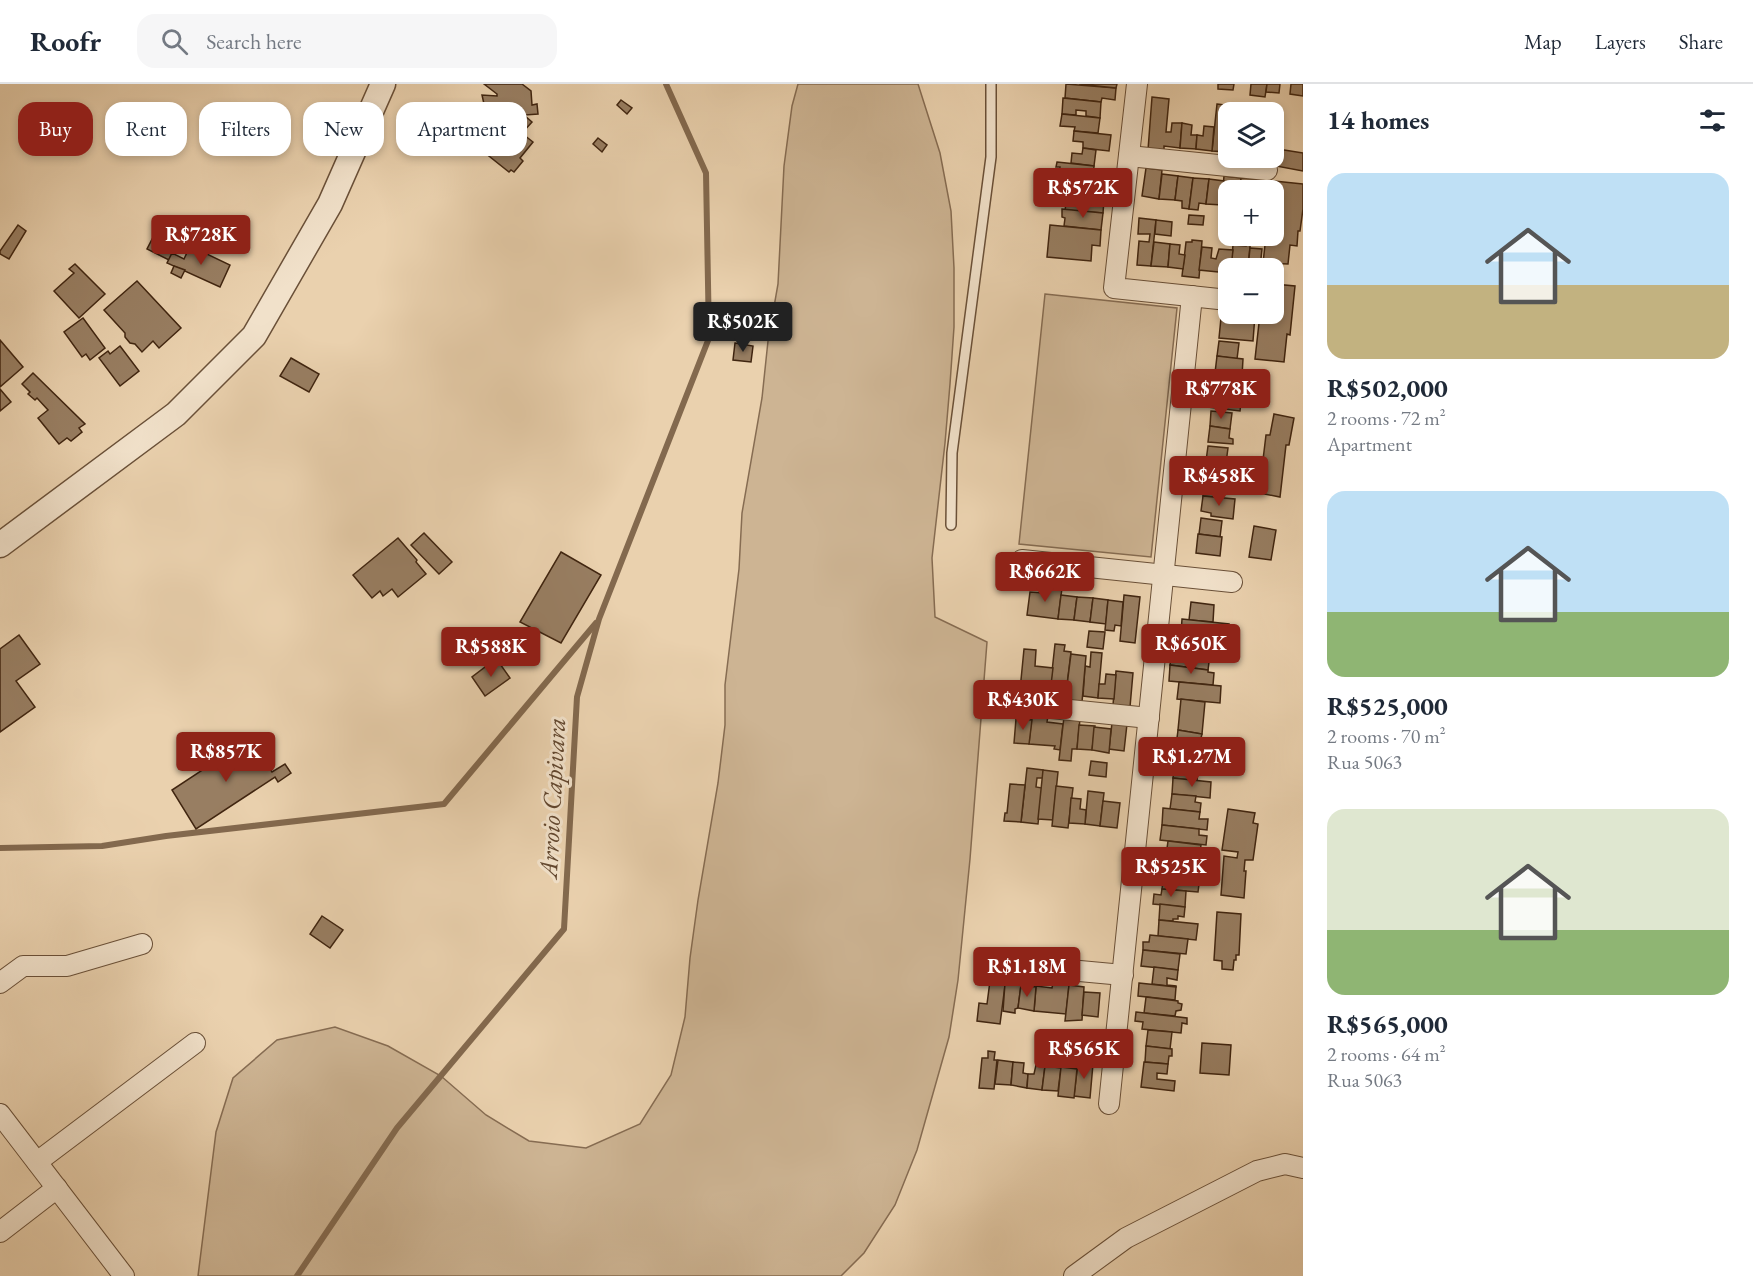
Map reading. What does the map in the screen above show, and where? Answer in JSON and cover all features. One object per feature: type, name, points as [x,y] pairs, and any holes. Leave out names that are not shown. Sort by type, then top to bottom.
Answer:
[{"type":"street","points":[[0,545],[176,414],[254,336],[330,204],[383,84]]},
{"type":"street","points":[[1137,84],[1114,288],[1218,299]]},
{"type":"street","points":[[1129,156],[1267,170]]},
{"type":"street","points":[[1109,1104],[1192,296]]},
{"type":"street","points":[[1022,561],[1232,582]]},
{"type":"street","points":[[1011,704],[1149,718]]},
{"type":"street","points":[[0,983],[23,966],[67,966],[142,944]]},
{"type":"street","points":[[993,963],[1123,975]]},
{"type":"street","points":[[37,1162],[195,1043]]},
{"type":"street","points":[[0,1114],[124,1276]]},
{"type":"street","points":[[1074,1276],[1126,1238],[1257,1171],[1285,1164],[1303,1168]]},
{"type":"street","points":[[0,1232],[57,1188]]},
{"type":"lane","points":[[951,525],[952,453],[991,157],[991,84]]},
{"type":"shaded area","points":[[798,84],[918,84],[940,153],[951,211],[954,327],[945,443],[932,558],[935,617],[987,642],[970,859],[958,980],[949,1037],[917,1150],[895,1205],[864,1253],[841,1276],[198,1276],[216,1132],[233,1078],[277,1040],[335,1027],[388,1046],[441,1076],[486,1115],[529,1141],[586,1148],[640,1124],[671,1075],[685,1017],[698,900],[718,783],[725,725],[725,685],[739,569],[742,513],[762,398],[768,341],[778,284],[784,166],[792,106]]},
{"type":"shaded area","points":[[1045,294],[1177,308],[1151,557],[1019,544]]},
{"type":"building","points":[[484,84],[522,84],[531,91],[532,105],[537,104],[538,114],[527,115],[527,102],[484,102],[482,95],[497,96]]},
{"type":"building","points":[[1066,84],[1116,88],[1115,100],[1102,98],[1101,102],[1065,98]]},
{"type":"building","points":[[1079,84],[1117,84],[1116,88]]},
{"type":"building","points":[[1218,84],[1234,84],[1233,90],[1218,89]]},
{"type":"building","points":[[1251,84],[1267,84],[1265,97],[1250,95]]},
{"type":"building","points":[[1267,84],[1280,84],[1279,93],[1266,92]]},
{"type":"building","points":[[1291,84],[1303,84],[1303,96],[1290,94]]},
{"type":"building","points":[[1152,97],[1169,99],[1166,132],[1171,132],[1172,123],[1182,123],[1180,148],[1164,146],[1164,152],[1148,150]]},
{"type":"building","points":[[1063,98],[1101,102],[1100,118],[1086,116],[1086,111],[1076,110],[1076,115],[1062,114]]},
{"type":"building","points":[[621,100],[632,108],[627,114],[617,105]]},
{"type":"building","points":[[1217,104],[1218,151],[1212,151]]},
{"type":"building","points":[[1062,114],[1100,118],[1098,133],[1074,131],[1075,127],[1060,126]]},
{"type":"building","points":[[527,118],[532,122],[527,128]]},
{"type":"building","points":[[1182,123],[1192,125],[1191,135],[1197,135],[1196,149],[1180,148]]},
{"type":"building","points":[[1204,126],[1214,127],[1212,151],[1196,149],[1197,135],[1203,136]]},
{"type":"building","points":[[1074,131],[1111,135],[1109,151],[1083,148],[1083,142],[1073,141]]},
{"type":"building","points":[[527,137],[533,142],[527,149]]},
{"type":"building","points":[[598,138],[607,145],[602,152],[593,144]]},
{"type":"building","points":[[1083,148],[1096,150],[1094,166],[1071,163],[1072,153],[1082,154]]},
{"type":"building","points":[[1284,150],[1303,153],[1303,171],[1284,167]]},
{"type":"building","points":[[489,156],[522,156],[520,158],[523,161],[514,172],[511,170],[509,172]]},
{"type":"building","points":[[1057,162],[1094,166],[1093,181],[1059,178],[1060,167],[1056,167]]},
{"type":"building","points":[[1146,168],[1162,170],[1159,199],[1142,196]]},
{"type":"building","points":[[1162,174],[1178,176],[1175,200],[1159,199]]},
{"type":"building","points":[[1178,176],[1193,178],[1189,209],[1182,208],[1182,201],[1175,200]]},
{"type":"building","points":[[1224,176],[1241,178],[1241,180],[1224,180]]},
{"type":"building","points":[[1193,178],[1209,179],[1206,204],[1199,203],[1198,210],[1189,209]]},
{"type":"building","points":[[1241,178],[1257,179],[1257,180],[1241,180]]},
{"type":"building","points":[[1209,179],[1218,180],[1218,205],[1206,204]]},
{"type":"building","points":[[1079,180],[1093,181],[1091,199],[1104,200],[1103,213],[1065,210],[1066,204],[1054,202],[1055,193],[1068,195],[1069,185],[1079,186]]},
{"type":"building","points":[[1284,182],[1303,184],[1300,231],[1298,231],[1297,246],[1290,245],[1288,264],[1284,264],[1284,258],[1264,258],[1265,246],[1284,246]]},
{"type":"building","points":[[1062,209],[1103,213],[1101,230],[1064,226],[1065,218],[1062,217]]},
{"type":"building","points":[[1189,215],[1204,216],[1203,225],[1188,224]]},
{"type":"building","points":[[1139,218],[1156,220],[1151,266],[1137,265],[1139,241],[1149,242],[1150,234],[1138,234]]},
{"type":"building","points":[[1156,220],[1172,222],[1171,236],[1155,234]]},
{"type":"building","points":[[161,222],[183,232],[169,260],[147,249]]},
{"type":"building","points":[[18,225],[26,231],[9,259],[0,254],[0,251]]},
{"type":"building","points":[[1050,225],[1101,230],[1100,246],[1092,245],[1091,261],[1047,257]]},
{"type":"building","points":[[1192,240],[1202,241],[1199,278],[1182,276],[1186,242],[1192,242]]},
{"type":"building","points":[[1154,242],[1170,244],[1168,267],[1151,266]]},
{"type":"building","points":[[1170,244],[1180,245],[1179,254],[1185,255],[1183,269],[1168,267]]},
{"type":"building","points":[[190,246],[230,265],[220,287],[167,263],[172,253],[184,259]]},
{"type":"building","points":[[1233,246],[1250,246],[1249,258],[1232,258]]},
{"type":"building","points":[[1202,247],[1212,248],[1211,258],[1216,259],[1219,249],[1233,250],[1232,258],[1218,258],[1218,272],[1199,270]]},
{"type":"building","points":[[1250,248],[1262,249],[1261,258],[1249,258]]},
{"type":"building","points":[[75,264],[105,294],[79,318],[54,291],[74,273],[69,269]]},
{"type":"building","points":[[174,266],[185,270],[181,278],[171,273]]},
{"type":"building","points":[[137,281],[181,328],[159,348],[153,341],[142,352],[135,344],[130,343],[125,333],[104,310]]},
{"type":"building","points":[[1284,285],[1295,286],[1290,335],[1287,334],[1284,362],[1255,359],[1259,324],[1284,324]]},
{"type":"building","points":[[83,318],[105,348],[90,360],[86,354],[82,357],[64,332]]},
{"type":"building","points":[[1220,324],[1254,324],[1253,341],[1219,338]]},
{"type":"building","points":[[0,340],[23,367],[0,387]]},
{"type":"building","points":[[1219,341],[1239,343],[1237,359],[1217,356]]},
{"type":"building","points":[[735,343],[753,346],[751,362],[733,360]]},
{"type":"building","points":[[120,346],[139,371],[120,386],[99,358],[108,351],[110,354]]},
{"type":"building","points":[[1217,356],[1243,359],[1242,376],[1215,373]]},
{"type":"building","points":[[291,358],[319,374],[309,392],[280,376]]},
{"type":"building","points":[[33,373],[85,424],[79,428],[82,432],[71,441],[67,438],[59,444],[38,418],[48,410],[37,398],[35,400],[28,394],[30,392],[22,384]]},
{"type":"building","points":[[1215,375],[1243,378],[1242,395],[1214,392]]},
{"type":"building","points":[[0,389],[11,402],[0,411]]},
{"type":"building","points":[[1210,391],[1242,395],[1240,411],[1208,407]]},
{"type":"building","points":[[1211,411],[1232,413],[1230,429],[1210,426]]},
{"type":"building","points":[[1274,414],[1294,418],[1289,445],[1286,445],[1280,497],[1259,493],[1266,435],[1270,435]]},
{"type":"building","points":[[1210,426],[1230,429],[1229,438],[1233,439],[1233,444],[1208,442]]},
{"type":"building","points":[[1208,446],[1228,448],[1226,463],[1206,461]]},
{"type":"building","points":[[1194,460],[1234,465],[1232,480],[1193,476]]},
{"type":"building","points":[[1204,480],[1225,482],[1223,498],[1203,496]]},
{"type":"building","points":[[1203,496],[1235,499],[1233,519],[1211,516],[1211,513],[1201,511]]},
{"type":"building","points":[[1201,518],[1222,521],[1220,537],[1199,534]]},
{"type":"building","points":[[1254,526],[1276,530],[1271,560],[1249,557]]},
{"type":"building","points":[[424,533],[452,562],[439,574],[411,545]]},
{"type":"building","points":[[1198,534],[1222,537],[1220,556],[1196,553]]},
{"type":"building","points":[[398,538],[426,574],[398,597],[392,589],[383,596],[380,591],[372,598],[353,575]]},
{"type":"building","points":[[561,552],[601,575],[561,643],[520,622]]},
{"type":"building","points":[[1045,586],[1062,588],[1058,619],[1027,615],[1030,592],[1044,593]]},
{"type":"building","points":[[1061,595],[1077,597],[1074,620],[1058,619]]},
{"type":"building","points":[[1124,595],[1140,597],[1135,643],[1120,641]]},
{"type":"building","points":[[1077,597],[1093,598],[1090,622],[1074,620]]},
{"type":"building","points":[[1093,598],[1108,600],[1106,624],[1090,622]]},
{"type":"building","points":[[1108,600],[1123,602],[1121,626],[1115,625],[1114,631],[1105,630]]},
{"type":"building","points":[[1191,602],[1214,605],[1213,622],[1189,620]]},
{"type":"building","points":[[1182,619],[1229,624],[1227,640],[1219,639],[1219,631],[1213,629],[1212,638],[1181,634]]},
{"type":"building","points":[[1089,631],[1105,632],[1103,649],[1087,647]]},
{"type":"building","points":[[1174,634],[1212,638],[1210,654],[1186,652],[1187,645],[1172,644]]},
{"type":"building","points":[[19,635],[40,664],[16,681],[35,707],[0,732],[0,649]]},
{"type":"building","points":[[1055,644],[1065,645],[1064,651],[1071,652],[1065,701],[1049,699]]},
{"type":"building","points":[[1024,649],[1036,650],[1035,666],[1053,668],[1050,693],[1020,690]]},
{"type":"building","points":[[1172,650],[1210,654],[1208,670],[1170,665]]},
{"type":"building","points":[[1091,652],[1102,653],[1098,698],[1083,696],[1085,666],[1090,667]]},
{"type":"building","points":[[1071,654],[1086,656],[1082,702],[1065,701]]},
{"type":"building","points":[[493,661],[495,663],[498,661],[510,678],[485,696],[472,677]]},
{"type":"building","points":[[1170,665],[1208,670],[1214,673],[1213,685],[1169,681]]},
{"type":"building","points":[[1116,671],[1133,673],[1130,707],[1113,705]]},
{"type":"building","points":[[1106,674],[1116,675],[1114,699],[1098,698],[1099,684],[1105,684]]},
{"type":"building","points":[[1179,682],[1221,686],[1220,703],[1177,699]]},
{"type":"building","points":[[1181,699],[1205,702],[1202,734],[1178,730]]},
{"type":"building","points":[[1032,714],[1048,716],[1047,722],[1063,724],[1060,750],[1054,749],[1055,746],[1029,744]]},
{"type":"building","points":[[1064,717],[1080,719],[1077,749],[1072,749],[1071,761],[1059,760]]},
{"type":"building","points":[[1016,719],[1032,720],[1029,744],[1014,743]]},
{"type":"building","points":[[1112,723],[1127,724],[1124,751],[1109,749]]},
{"type":"building","points":[[1079,725],[1095,726],[1092,750],[1077,749]]},
{"type":"building","points":[[1094,727],[1111,729],[1109,753],[1092,750]]},
{"type":"building","points":[[1178,730],[1202,734],[1201,738],[1208,739],[1207,746],[1201,745],[1201,749],[1176,746]]},
{"type":"building","points":[[251,738],[272,772],[285,764],[291,773],[278,782],[275,777],[196,829],[172,790]]},
{"type":"building","points":[[1176,746],[1201,749],[1199,765],[1162,761],[1163,750],[1175,752]]},
{"type":"building","points":[[1091,761],[1107,763],[1106,777],[1089,775]]},
{"type":"building","points":[[1175,762],[1189,763],[1188,769],[1198,770],[1197,781],[1173,778]]},
{"type":"building","points":[[1027,768],[1043,770],[1043,778],[1037,778],[1036,787],[1042,788],[1038,824],[1021,822]]},
{"type":"building","points":[[1043,770],[1058,772],[1053,820],[1038,819]]},
{"type":"building","points":[[1173,778],[1211,782],[1210,798],[1172,794]]},
{"type":"building","points":[[1010,784],[1025,785],[1021,822],[1004,821]]},
{"type":"building","points":[[1056,786],[1073,788],[1068,828],[1052,826]]},
{"type":"building","points":[[1088,791],[1104,793],[1100,826],[1085,824]]},
{"type":"building","points":[[1172,794],[1196,796],[1195,802],[1201,803],[1200,812],[1170,809]]},
{"type":"building","points":[[1071,798],[1081,799],[1080,809],[1086,810],[1085,824],[1069,823]]},
{"type":"building","points":[[1103,801],[1120,803],[1117,828],[1100,826]]},
{"type":"building","points":[[1163,808],[1200,812],[1199,819],[1208,819],[1207,830],[1162,825]]},
{"type":"building","points":[[1228,809],[1255,813],[1253,823],[1258,824],[1253,860],[1245,860],[1244,898],[1221,895],[1224,856],[1237,858],[1238,852],[1222,850]]},
{"type":"building","points":[[1162,825],[1199,829],[1199,835],[1207,836],[1206,845],[1160,840]]},
{"type":"building","points":[[1168,841],[1201,845],[1199,860],[1166,856]]},
{"type":"building","points":[[1165,856],[1193,859],[1193,866],[1188,866],[1188,875],[1164,873]]},
{"type":"building","points":[[1164,873],[1200,876],[1198,892],[1162,889]]},
{"type":"building","points":[[1162,889],[1186,891],[1185,907],[1153,904],[1154,894],[1161,895]]},
{"type":"building","points":[[1160,904],[1185,907],[1184,917],[1178,916],[1178,919],[1173,919],[1173,921],[1159,920]]},
{"type":"building","points":[[1217,912],[1241,914],[1239,955],[1236,955],[1236,960],[1234,960],[1233,970],[1222,969],[1222,961],[1214,960]]},
{"type":"building","points":[[322,916],[343,930],[330,948],[310,934]]},
{"type":"building","points":[[1159,920],[1198,924],[1196,940],[1158,936]]},
{"type":"building","points":[[1150,935],[1188,939],[1186,954],[1143,950],[1143,942],[1149,942]]},
{"type":"building","points":[[1143,950],[1180,954],[1178,970],[1141,966]]},
{"type":"building","points":[[1154,967],[1178,970],[1177,980],[1167,978],[1167,985],[1176,987],[1152,984]]},
{"type":"building","points":[[994,977],[1006,978],[1000,1024],[977,1021],[979,1003],[987,1004],[990,981],[994,981]]},
{"type":"building","points":[[1005,983],[1021,985],[1018,1008],[1015,1009],[1015,1013],[1003,1011]]},
{"type":"building","points":[[1053,983],[1069,985],[1066,1014],[1034,1011],[1036,986],[1052,988]]},
{"type":"building","points":[[1139,983],[1176,987],[1175,1000],[1138,996]]},
{"type":"building","points":[[1021,985],[1036,987],[1034,1011],[1018,1008]]},
{"type":"building","points":[[1069,985],[1084,987],[1082,1020],[1065,1021]]},
{"type":"building","points":[[1084,992],[1100,993],[1098,1017],[1082,1015]]},
{"type":"building","points":[[1146,997],[1178,1001],[1182,1004],[1181,1010],[1176,1011],[1175,1016],[1144,1013]]},
{"type":"building","points":[[1136,1012],[1187,1018],[1187,1024],[1182,1023],[1181,1033],[1142,1029],[1143,1022],[1135,1021]]},
{"type":"building","points":[[1148,1030],[1172,1032],[1170,1049],[1146,1046]]},
{"type":"building","points":[[1080,1043],[1095,1044],[1094,1059],[1078,1058]]},
{"type":"building","points":[[1202,1043],[1231,1045],[1229,1075],[1200,1073]]},
{"type":"building","points":[[1146,1046],[1172,1049],[1172,1056],[1169,1056],[1168,1064],[1145,1062]]},
{"type":"building","points":[[988,1051],[995,1052],[994,1060],[997,1060],[994,1089],[979,1088],[982,1058],[988,1058]]},
{"type":"building","points":[[998,1060],[1013,1062],[1011,1085],[995,1084]]},
{"type":"building","points":[[1013,1062],[1024,1063],[1023,1073],[1028,1074],[1027,1088],[1011,1085]]},
{"type":"building","points":[[1078,1062],[1093,1064],[1090,1098],[1074,1096]]},
{"type":"building","points":[[1144,1062],[1168,1064],[1167,1074],[1157,1073],[1157,1079],[1175,1081],[1174,1091],[1141,1087]]},
{"type":"building","points":[[1036,1065],[1045,1066],[1042,1090],[1027,1088],[1028,1074],[1034,1074]]},
{"type":"building","points":[[1045,1066],[1061,1068],[1058,1091],[1042,1090]]},
{"type":"building","points":[[1061,1067],[1077,1069],[1074,1098],[1058,1096]]},
{"type":"waterway","name":"Arroio Capivara","points":[[297,1276],[397,1128],[564,929],[577,697],[599,619],[709,338],[706,173],[666,84]]},
{"type":"waterway","points":[[0,848],[102,846],[166,836],[444,804],[596,623]]}]
